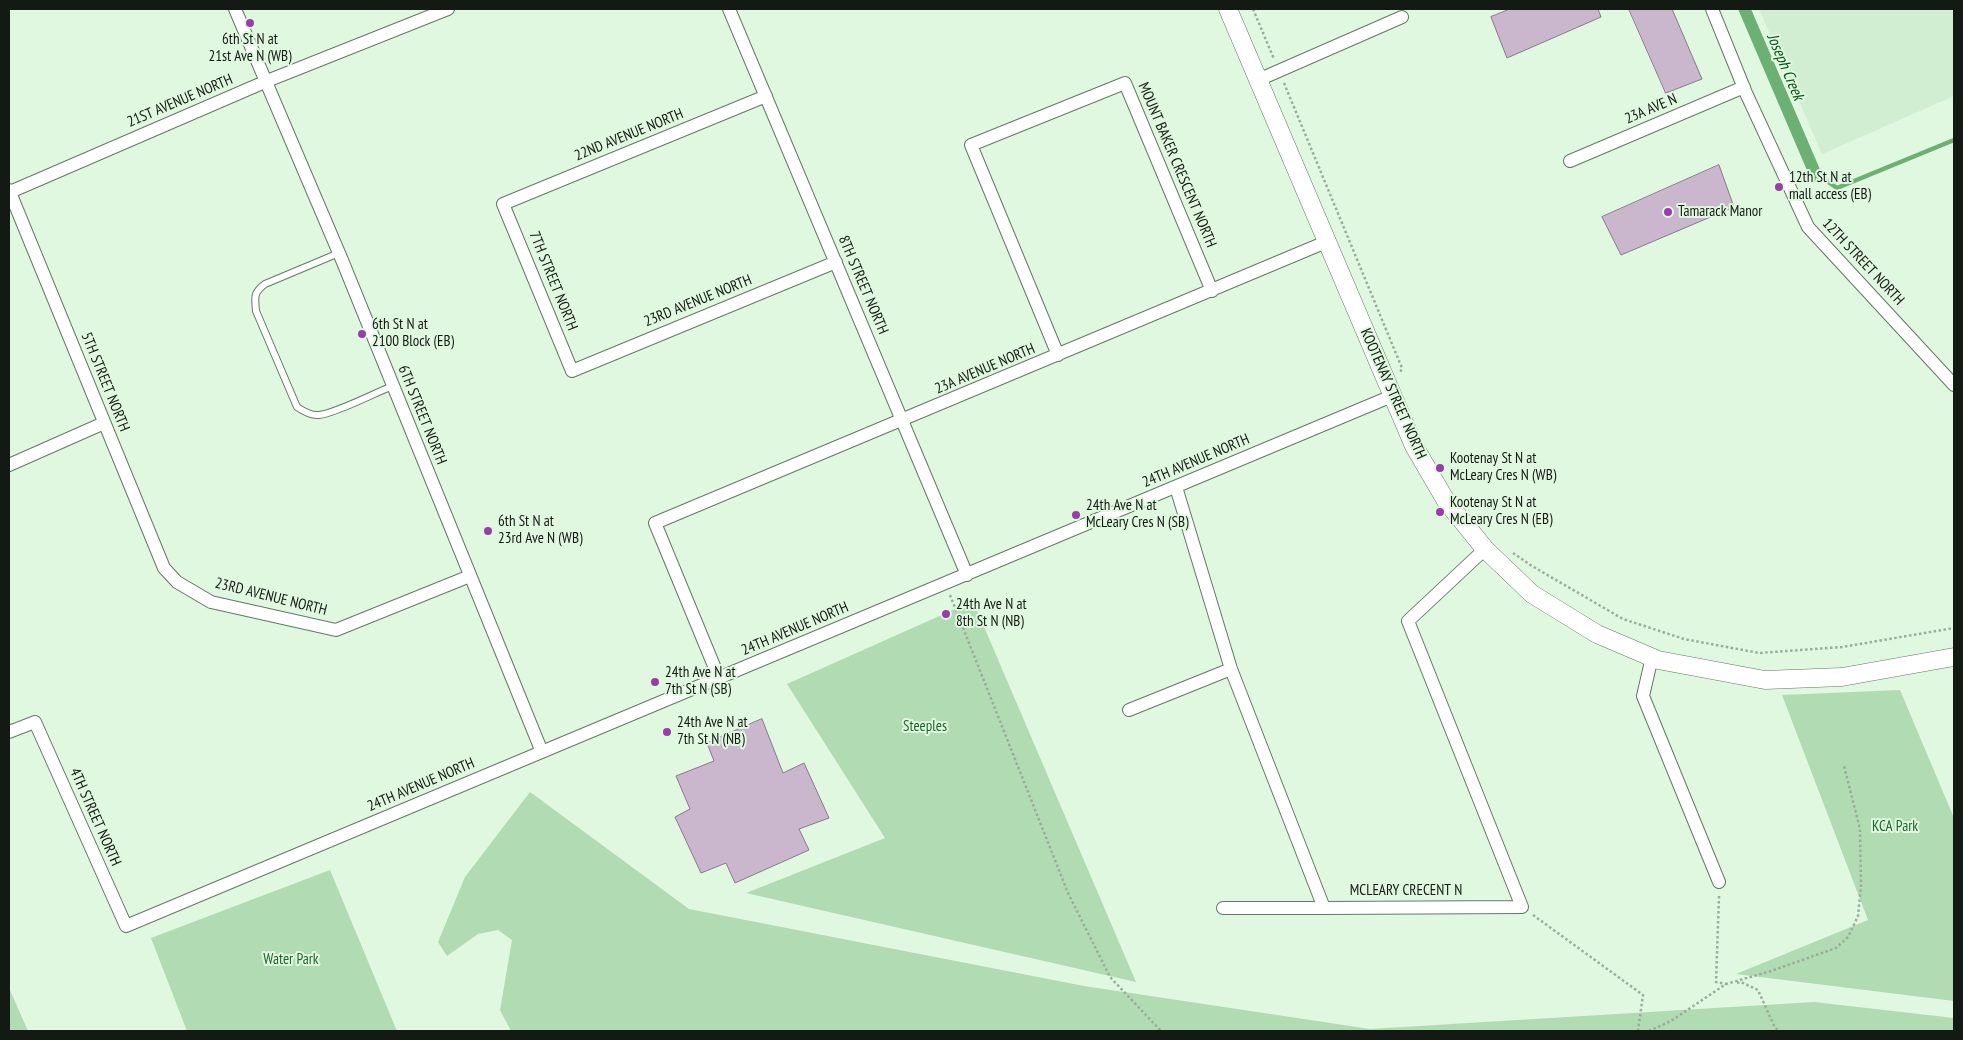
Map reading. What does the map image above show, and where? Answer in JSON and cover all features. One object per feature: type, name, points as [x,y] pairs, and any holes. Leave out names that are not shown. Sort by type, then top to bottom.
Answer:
[{"type":"street","name":"6TH STREET NORTH","points":[[235,9],[393,386],[542,752]]},
{"type":"street","name":"21ST AVENUE NORTH","points":[[9,191],[267,82],[448,9]]},
{"type":"street","name":"8TH STREET NORTH","points":[[729,9],[967,574]]},
{"type":"street","name":"KOOTENAY STREET NORTH","points":[[1228,9],[1414,446],[1446,501],[1485,549],[1532,594],[1598,634],[1652,657],[1765,680],[1842,677],[1954,657]]},
{"type":"street","name":"12TH STREET NORTH","points":[[1712,9],[1744,87],[1808,227],[1954,385]]},
{"type":"street","points":[[1258,80],[1402,17]]},
{"type":"street","name":"MOUNT BAKER CRESCENT NORTH","points":[[1058,355],[971,145],[1124,82],[1212,291]]},
{"type":"street","name":"23A AVE N","points":[[1570,161],[1744,87]]},
{"type":"street","name":"22ND AVENUE NORTH","points":[[504,204],[766,96]]},
{"type":"street","name":"5TH STREET NORTH","points":[[9,191],[164,568],[177,582]]},
{"type":"street","name":"7TH STREET NORTH","points":[[504,204],[572,371]]},
{"type":"street","name":"23A AVENUE NORTH","points":[[720,678],[655,523],[1326,242]]},
{"type":"street","name":"23RD AVENUE NORTH","points":[[572,371],[836,262]]},
{"type":"street","name":"24TH AVENUE NORTH","points":[[126,926],[1392,396]]},
{"type":"street","points":[[9,465],[104,424]]},
{"type":"street","points":[[1176,487],[1231,669],[1324,908]]},
{"type":"street","points":[[1485,549],[1408,621],[1522,907]]},
{"type":"street","name":"23RD AVENUE NORTH","points":[[177,582],[211,602],[336,630],[470,576]]},
{"type":"street","points":[[1652,657],[1643,696],[1719,882]]},
{"type":"street","points":[[1129,710],[1231,669]]},
{"type":"street","name":"4TH STREET NORTH","points":[[9,732],[35,722],[126,926]]},
{"type":"street","name":"MCLEARY CRECENT N","points":[[1223,908],[1522,907]]},
{"type":"lane","points":[[338,253],[265,284],[257,290],[255,298],[256,311],[297,407],[306,412],[318,415],[393,386]]},
{"type":"path","points":[[1253,9],[1402,368],[1392,396]]},
{"type":"path","points":[[1485,549],[1515,553],[1532,566],[1622,620],[1684,639],[1759,653],[1842,647],[1954,628]]},
{"type":"path","points":[[946,584],[1068,894],[1110,977],[1161,1031]]},
{"type":"path","points":[[1649,1031],[1671,1021],[1726,984],[1771,971],[1836,948],[1848,937],[1858,916],[1861,885],[1860,829],[1844,766]]},
{"type":"path","points":[[1719,882],[1716,982],[1726,984],[1741,982],[1758,990],[1775,1028],[1780,1031]]},
{"type":"path","points":[[1522,907],[1643,994],[1638,1031]]},
{"type":"shaded area","points":[[1738,9],[1751,9],[1825,181],[1812,182]]},
{"type":"shaded area","points":[[1759,9],[1954,9],[1954,96],[1822,154]]},
{"type":"green space","name":"Steeples","points":[[973,601],[1136,982],[746,893],[885,838],[787,684]]},
{"type":"green space","name":"KCA Park","points":[[1900,690],[1954,818],[1954,1001],[1736,974],[1868,920],[1782,695]]},
{"type":"green space","points":[[530,792],[689,909],[1084,986],[1370,1029],[1814,1002],[1954,1018],[1954,1031],[511,1031],[500,1010],[512,940],[498,930],[478,934],[447,956],[438,942],[465,877]]},
{"type":"green space","name":"Water Park","points":[[330,870],[397,1031],[187,1031],[151,938]]},
{"type":"green space","points":[[9,988],[28,1031],[9,1031]]},
{"type":"building","points":[[1510,9],[1598,9],[1601,17],[1507,58],[1491,17]]},
{"type":"building","points":[[1629,9],[1672,9],[1702,79],[1666,93]]},
{"type":"building","name":"Tamarack Manor","points":[[1719,165],[1734,207],[1621,255],[1602,217]]},
{"type":"building","points":[[762,719],[783,773],[804,763],[829,818],[799,829],[809,850],[735,883],[726,863],[701,873],[675,817],[690,809],[676,776],[714,761],[707,743]]},
{"type":"waterway","name":"Joseph Creek","points":[[1821,177],[1837,188],[1954,140]]},
{"type":"place","name":"6th St N at 21st Ave N (WB)","points":[[250,23]]},
{"type":"place","name":"12th St N at mall access (EB)","points":[[1779,187]]},
{"type":"place","name":"Tamarack Manor","points":[[1668,212]]},
{"type":"place","name":"6th St N at 2100 Block (EB)","points":[[362,334]]},
{"type":"place","name":"Kootenay St N at McLeary Cres N (WB)","points":[[1440,468]]},
{"type":"place","name":"Kootenay St N at McLeary Cres N (EB)","points":[[1440,512]]},
{"type":"place","name":"24th Ave N at McLeary Cres N (SB)","points":[[1076,515]]},
{"type":"place","name":"6th St N at 23rd Ave N (WB)","points":[[488,531]]},
{"type":"place","name":"24th Ave N at 8th St N (NB)","points":[[946,614]]},
{"type":"place","name":"24th Ave N at 7th St N (SB)","points":[[655,682]]},
{"type":"place","name":"24th Ave N at 7th St N (NB)","points":[[667,732]]}]
